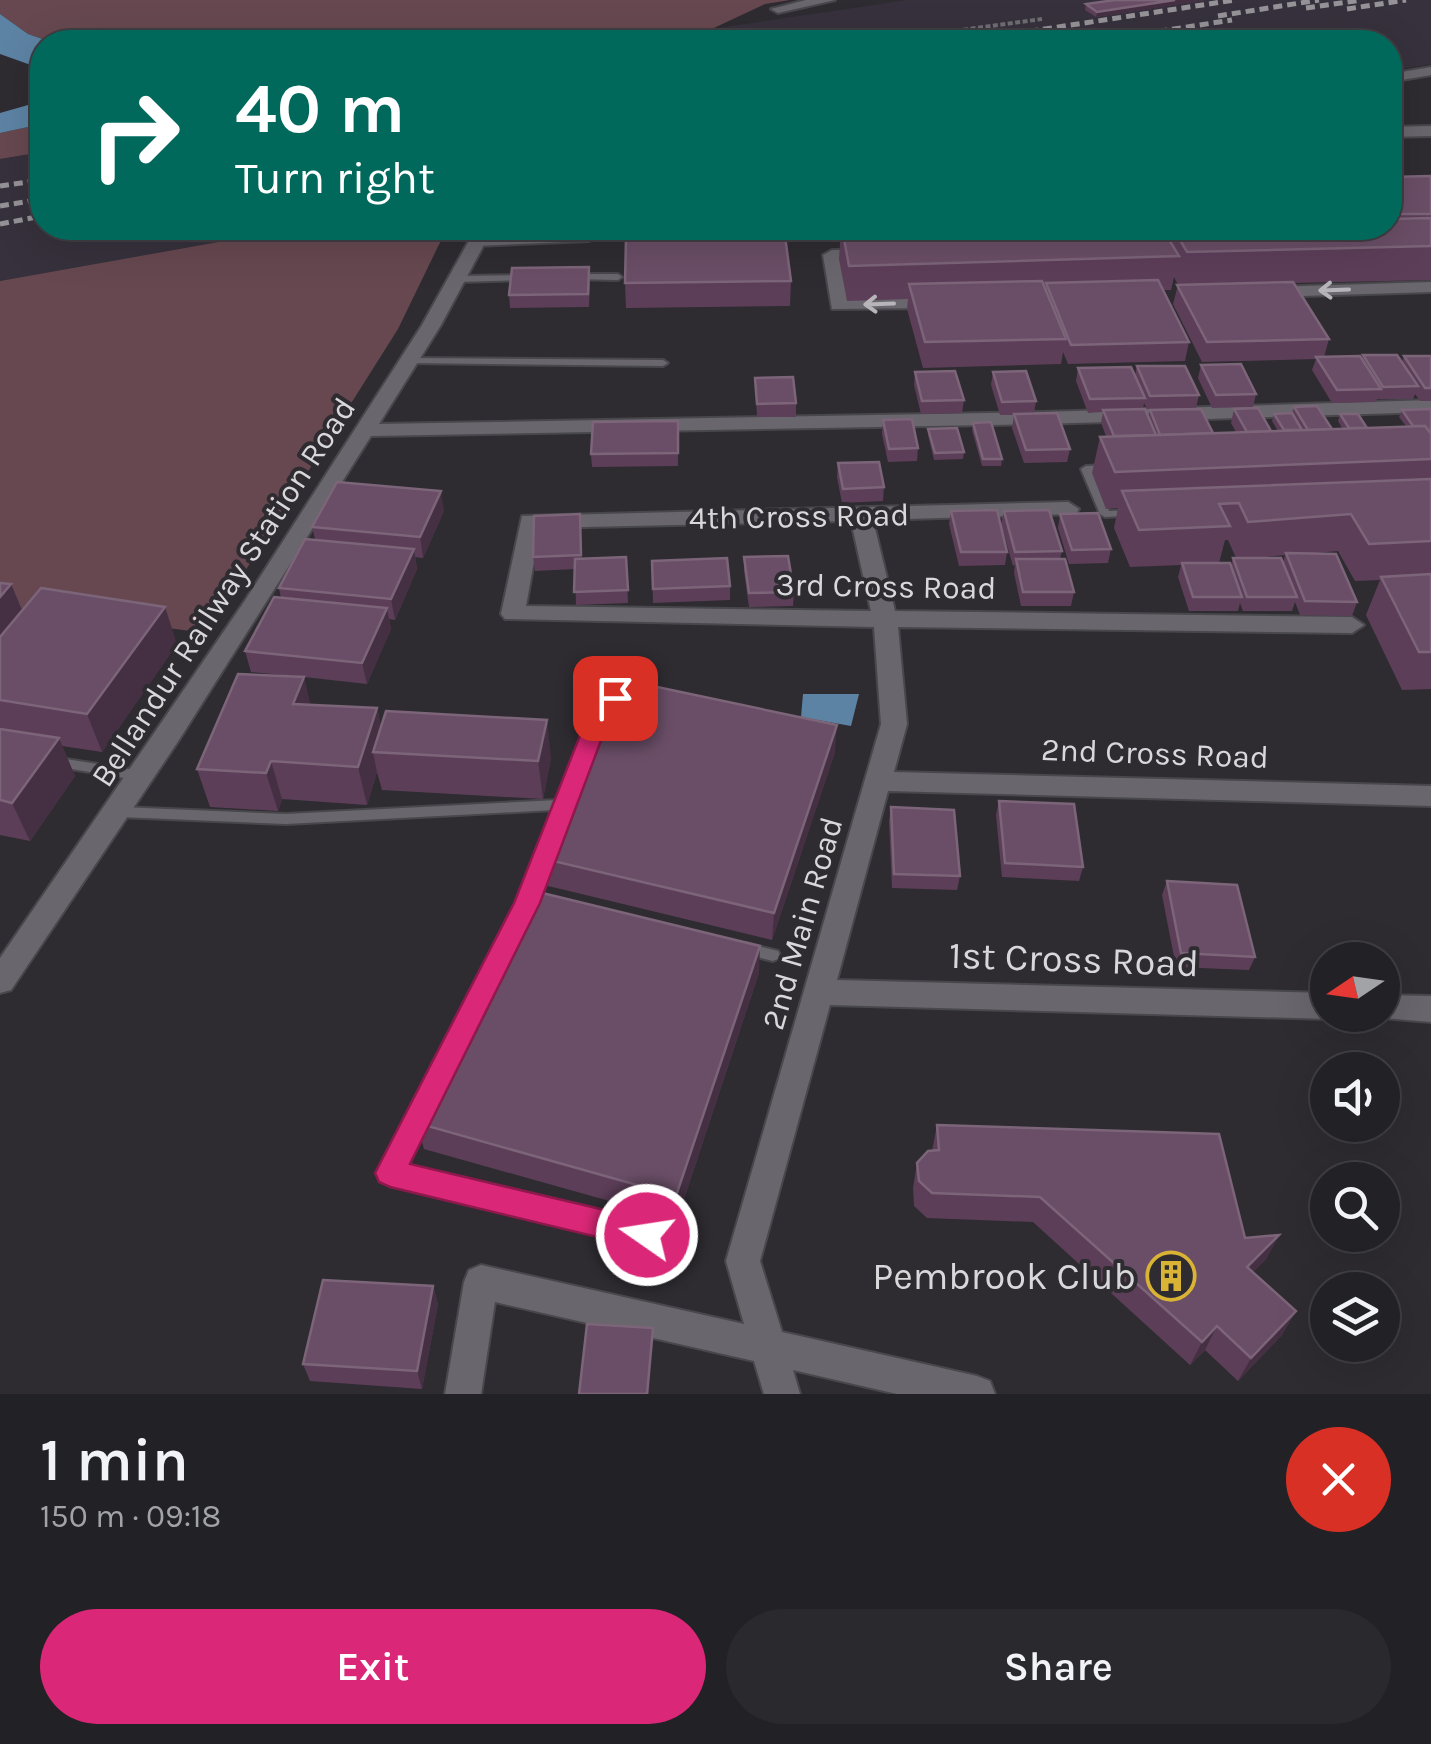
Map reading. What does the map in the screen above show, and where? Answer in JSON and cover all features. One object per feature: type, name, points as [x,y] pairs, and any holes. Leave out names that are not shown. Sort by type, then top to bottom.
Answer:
[{"type":"street","points":[[778,9],[828,0]]},
{"type":"street","points":[[1402,76],[1431,71]]},
{"type":"street","points":[[1402,132],[1431,131]]},
{"type":"street","name":"Bellandur Railway Station Road","points":[[0,981],[144,777],[411,360],[477,240]]},
{"type":"street","points":[[891,255],[832,256],[839,305],[956,302]]},
{"type":"street","points":[[1250,292],[1431,287]]},
{"type":"street","points":[[363,430],[1022,419],[1431,406]]},
{"type":"street","name":"4th Cross Road","points":[[530,521],[1068,509]]},
{"type":"street","name":"2nd Main Road","points":[[766,1346],[743,1260],[894,724],[885,619],[861,515]]},
{"type":"street","name":"3rd Cross Road","points":[[530,521],[514,614],[1352,625]]},
{"type":"street","name":"2nd Cross Road","points":[[878,781],[1431,796]]},
{"type":"street","name":"1st Cross Road","points":[[819,992],[1310,1006]]},
{"type":"street","points":[[1400,1009],[1431,1010]]},
{"type":"street","points":[[464,1394],[481,1282],[977,1394]]},
{"type":"street","points":[[766,1346],[782,1394]]},
{"type":"lane","points":[[564,278],[618,277]]},
{"type":"lane","points":[[457,279],[547,278]]},
{"type":"lane","points":[[411,360],[663,363]]},
{"type":"lane","points":[[1124,468],[1086,469],[1105,514],[1143,512]]},
{"type":"lane","points":[[519,920],[606,699],[650,706]]},
{"type":"lane","points":[[39,760],[144,777]]},
{"type":"lane","points":[[121,812],[286,820],[563,805]]},
{"type":"lane","points":[[527,903],[546,907]]},
{"type":"lane","points":[[735,947],[773,955]]},
{"type":"lane","points":[[476,1004],[390,1173],[647,1235]]},
{"type":"path","points":[[958,30],[1042,18]]},
{"type":"shaded area","points":[[0,0],[790,0],[765,4],[710,30],[30,30],[30,35],[0,14]]},
{"type":"shaded area","points":[[907,0],[1431,0],[1431,64],[1402,69],[1402,30],[712,29]]},
{"type":"shaded area","points":[[30,127],[30,154],[0,159],[0,133]]},
{"type":"shaded area","points":[[30,154],[30,240],[230,240],[0,281],[0,159]]},
{"type":"shaded area","points":[[230,240],[441,240],[398,329],[206,633],[0,606],[0,281]]},
{"type":"water","points":[[0,14],[30,35],[30,65],[0,54]]},
{"type":"water","points":[[30,104],[30,127],[0,133],[0,113]]},
{"type":"water","points":[[803,694],[859,694],[851,726],[801,717]]},
{"type":"building","points":[[1175,0],[1097,12],[1086,4]]},
{"type":"building","points":[[1431,176],[1431,214],[1402,214],[1402,177]]},
{"type":"building","points":[[1431,218],[1431,246],[1187,252],[1180,240],[1402,240],[1402,219]]},
{"type":"building","points":[[626,240],[786,240],[791,281],[625,283]]},
{"type":"building","points":[[844,240],[1169,240],[1179,256],[849,266]]},
{"type":"building","points":[[589,267],[588,294],[509,295],[512,268]]},
{"type":"building","points":[[1158,280],[1189,342],[1071,345],[1046,283]]},
{"type":"building","points":[[1042,281],[1066,339],[925,342],[909,284]]},
{"type":"building","points":[[1293,282],[1329,339],[1207,342],[1177,285]]},
{"type":"building","points":[[1363,355],[1397,355],[1418,386],[1383,387]]},
{"type":"building","points":[[1360,356],[1381,389],[1337,390],[1316,357]]},
{"type":"building","points":[[1404,356],[1431,356],[1431,388],[1425,388]]},
{"type":"building","points":[[1241,364],[1256,394],[1216,395],[1201,365]]},
{"type":"building","points":[[1137,366],[1185,366],[1199,395],[1150,396]]},
{"type":"building","points":[[1131,367],[1145,398],[1090,399],[1078,368]]},
{"type":"building","points":[[955,371],[964,400],[922,401],[915,372]]},
{"type":"building","points":[[1026,371],[1036,401],[1002,402],[993,372]]},
{"type":"building","points":[[793,377],[796,403],[757,404],[755,378]]},
{"type":"building","points":[[1317,406],[1332,429],[1308,430],[1294,407]]},
{"type":"building","points":[[1258,408],[1271,431],[1247,432],[1234,409]]},
{"type":"building","points":[[1145,409],[1156,435],[1114,436],[1103,410]]},
{"type":"building","points":[[1201,409],[1213,433],[1160,435],[1150,410]]},
{"type":"building","points":[[1431,409],[1431,434],[1425,426],[1413,426],[1402,410]]},
{"type":"building","points":[[1057,413],[1070,449],[1026,450],[1014,414]]},
{"type":"building","points":[[1292,413],[1302,430],[1284,430],[1274,414]]},
{"type":"building","points":[[1340,414],[1358,414],[1367,428],[1349,428]]},
{"type":"building","points":[[912,419],[918,448],[889,449],[883,420]]},
{"type":"building","points":[[678,421],[678,453],[591,454],[593,422]]},
{"type":"building","points":[[991,422],[1002,459],[983,459],[973,423]]},
{"type":"building","points":[[1425,426],[1431,434],[1431,459],[1115,472],[1100,437]]},
{"type":"building","points":[[957,428],[964,452],[935,453],[928,429]]},
{"type":"building","points":[[879,462],[884,487],[843,489],[838,463]]},
{"type":"building","points":[[1431,479],[1431,541],[1369,544],[1351,514],[1248,522],[1239,503],[1219,504],[1230,526],[1139,530],[1122,491]]},
{"type":"building","points":[[337,482],[441,491],[420,537],[312,527]]},
{"type":"building","points":[[997,510],[1007,552],[961,552],[951,511]]},
{"type":"building","points":[[1049,510],[1062,551],[1015,552],[1004,511]]},
{"type":"building","points":[[1098,513],[1111,549],[1072,550],[1060,514]]},
{"type":"building","points":[[580,514],[581,555],[533,557],[534,516]]},
{"type":"building","points":[[305,539],[414,549],[391,599],[279,588]]},
{"type":"building","points":[[1286,553],[1336,554],[1357,602],[1305,601]]},
{"type":"building","points":[[788,556],[794,592],[749,593],[744,557]]},
{"type":"building","points":[[626,557],[628,590],[574,592],[575,559]]},
{"type":"building","points":[[727,558],[730,586],[653,589],[652,561]]},
{"type":"building","points":[[1233,558],[1281,558],[1297,597],[1247,597]]},
{"type":"building","points":[[1016,559],[1065,559],[1074,592],[1023,592]]},
{"type":"building","points":[[1182,563],[1230,563],[1242,597],[1193,597]]},
{"type":"building","points":[[1431,574],[1431,652],[1419,652],[1381,577]]},
{"type":"building","points":[[0,583],[11,584],[0,597]]},
{"type":"building","points":[[41,588],[165,607],[87,714],[0,700],[0,637]]},
{"type":"building","points":[[274,597],[387,608],[362,663],[245,651]]},
{"type":"building","points":[[238,674],[304,677],[293,704],[377,708],[358,767],[271,761],[266,773],[197,769]]},
{"type":"building","points":[[624,680],[837,725],[774,913],[536,857]]},
{"type":"building","points":[[386,711],[547,720],[538,761],[373,752]]},
{"type":"building","points":[[0,729],[59,738],[12,803],[0,800]]},
{"type":"building","points":[[999,801],[1074,804],[1083,867],[1005,863]]},
{"type":"building","points":[[891,807],[954,810],[960,876],[894,874]]},
{"type":"building","points":[[1167,881],[1237,885],[1255,957],[1181,953]]},
{"type":"building","points":[[530,890],[760,946],[676,1196],[417,1123]]},
{"type":"building","name":"Pembrook Club","points":[[937,1125],[1219,1134],[1245,1238],[1279,1235],[1247,1267],[1296,1311],[1251,1358],[1217,1326],[1202,1342],[1040,1197],[932,1193],[919,1181],[917,1163],[928,1151],[939,1150]]},
{"type":"building","points":[[323,1280],[433,1286],[417,1371],[303,1364]]},
{"type":"building","points":[[587,1324],[653,1328],[647,1394],[579,1394]]},
{"type":"railway","points":[[1039,30],[1235,0]]},
{"type":"railway","points":[[1218,16],[1319,0]]},
{"type":"railway","points":[[1306,8],[1361,0]]},
{"type":"railway","points":[[1347,9],[1406,0]]},
{"type":"railway","points":[[1167,30],[1232,20]]},
{"type":"railway","points":[[0,186],[30,182]]},
{"type":"railway","points":[[0,206],[30,201]]},
{"type":"railway","points":[[0,224],[30,218]]},
{"type":"place","name":"Pembrook Club","points":[[1171,1276]]},
{"type":"route","points":[[615,698],[606,699],[603,705],[527,903],[390,1173],[647,1235]]}]
